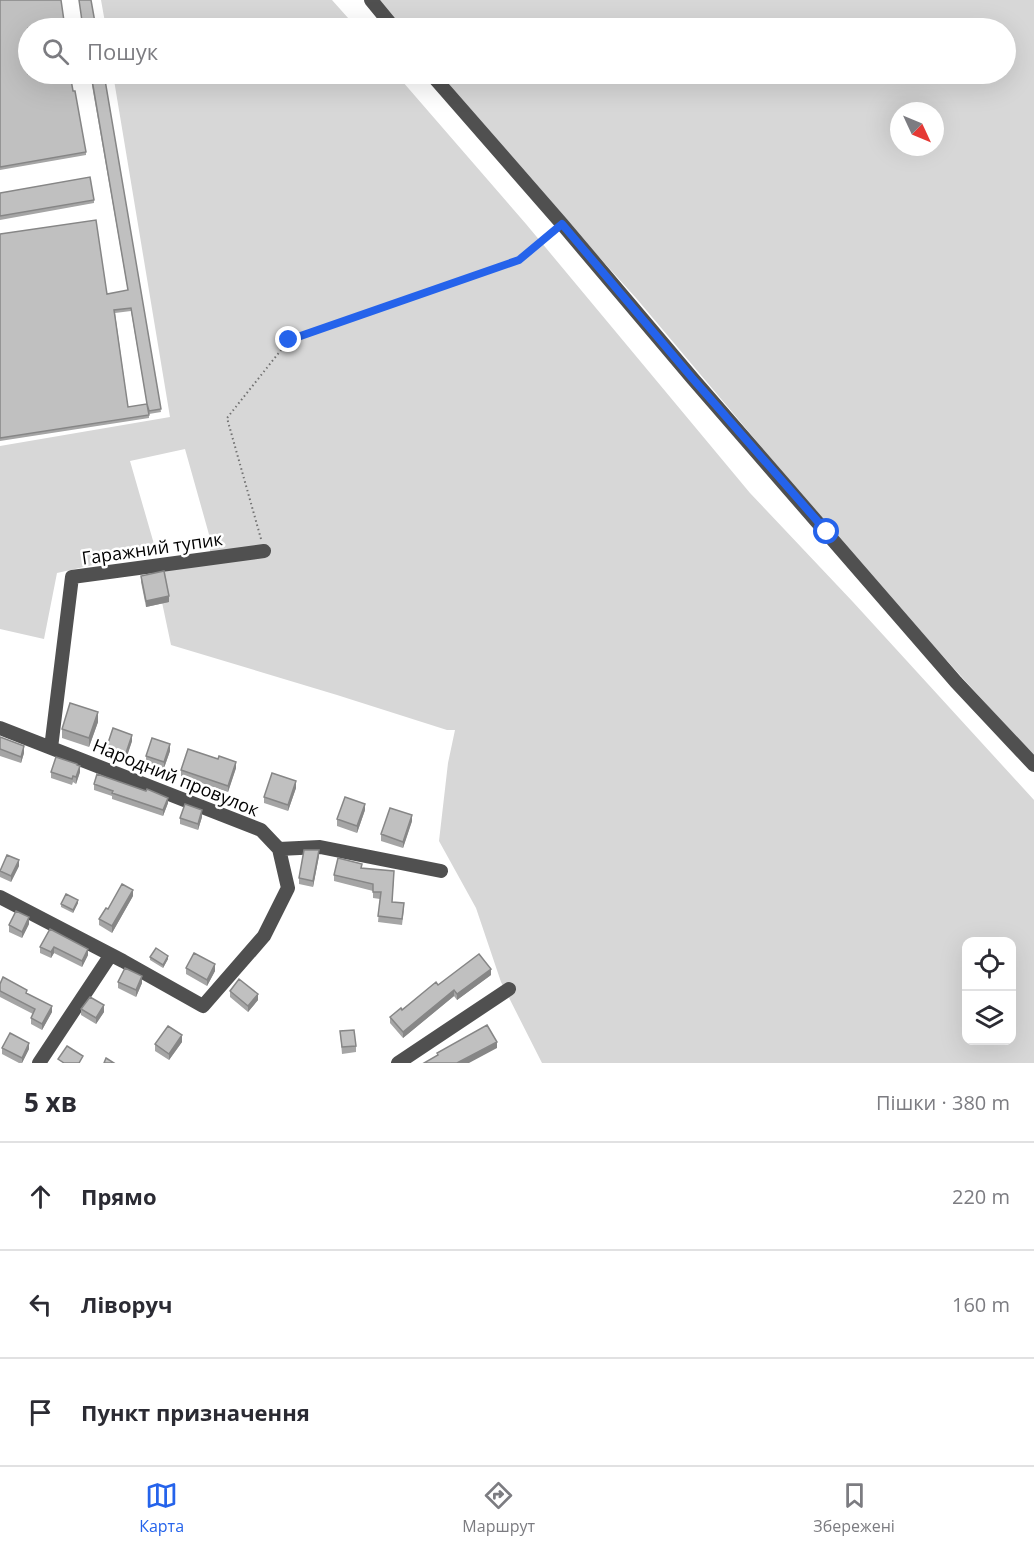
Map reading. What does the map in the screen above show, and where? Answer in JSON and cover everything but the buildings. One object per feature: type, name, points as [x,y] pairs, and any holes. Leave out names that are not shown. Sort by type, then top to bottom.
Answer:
[{"type":"street","points":[[370,0],[385,18]]},
{"type":"street","points":[[439,84],[956,682],[1034,765]]},
{"type":"street","name":"Гаражний тупик","points":[[51,748],[72,577],[264,551]]},
{"type":"street","name":"Народний провулок","points":[[0,728],[261,830],[279,849]]},
{"type":"street","points":[[0,897],[203,1006],[264,936],[288,888],[279,849],[320,847],[441,871]]},
{"type":"street","points":[[39,1063],[110,956]]},
{"type":"street","points":[[398,1063],[509,989]]},
{"type":"path","points":[[264,551],[227,418],[289,340],[519,260],[562,224]]},
{"type":"shaded area","points":[[101,0],[332,0],[348,18],[104,18]]},
{"type":"shaded area","points":[[375,0],[1034,0],[1034,757],[865,570],[636,298],[446,84],[1016,84],[1016,18],[390,18]]},
{"type":"shaded area","points":[[115,84],[405,84],[526,224],[750,493],[1034,800],[1034,1063],[542,1063],[501,982],[476,908],[439,841],[448,763],[455,730],[447,730],[171,645],[155,569],[210,560],[210,538],[185,449],[130,461],[156,551],[57,573],[44,639],[0,629],[0,446],[170,417]]},
{"type":"route","points":[[289,340],[519,260],[562,224],[827,532]]}]
